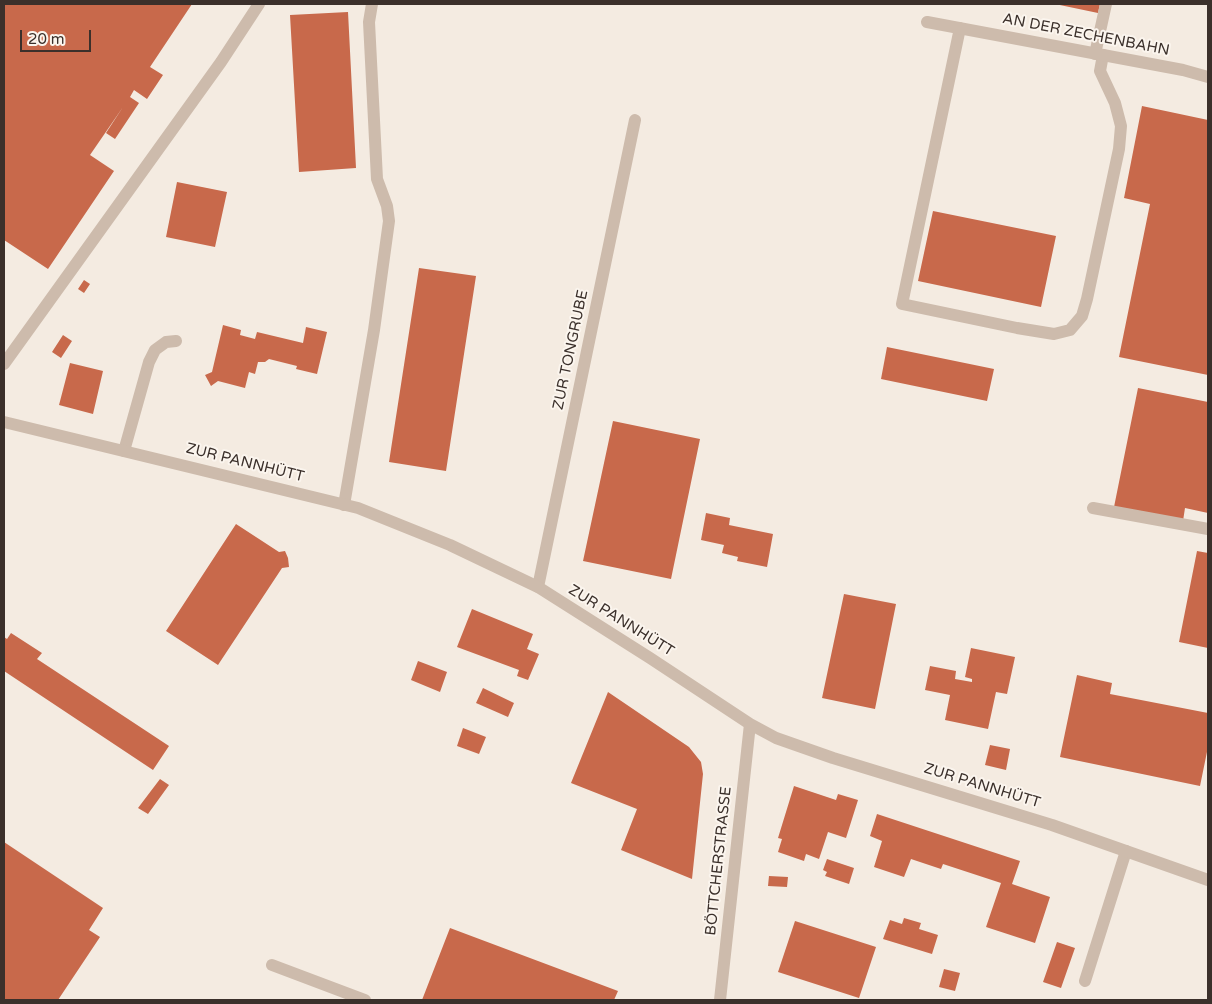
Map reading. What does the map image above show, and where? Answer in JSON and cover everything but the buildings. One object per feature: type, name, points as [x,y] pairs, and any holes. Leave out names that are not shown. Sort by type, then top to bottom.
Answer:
[{"type":"street","points":[[4,364],[221,62],[259,4]]},
{"type":"street","points":[[344,505],[374,330],[389,221],[387,206],[377,179],[369,22],[372,4]]},
{"type":"street","points":[[960,28],[902,304],[1054,334],[1070,330],[1082,316],[1119,149],[1121,126],[1115,103],[1100,71],[1099,54],[1106,4]]},
{"type":"street","name":"AN DER ZECHENBAHN","points":[[927,22],[1183,70],[1208,77]]},
{"type":"street","name":"ZUR TONGRUBE","points":[[538,587],[635,120]]},
{"type":"street","points":[[124,451],[149,362],[155,350],[166,342],[176,341]]},
{"type":"street","name":"ZUR PANNHÜTT","points":[[4,422],[358,508],[450,546],[538,587],[750,724],[776,738],[833,758],[1052,824],[1208,880]]},
{"type":"street","points":[[1094,508],[1208,529]]},
{"type":"street","name":"BÖTTCHERSTRASSE","points":[[720,1000],[750,724]]},
{"type":"street","points":[[1085,981],[1126,850]]},
{"type":"street","points":[[272,965],[364,1000]]}]
